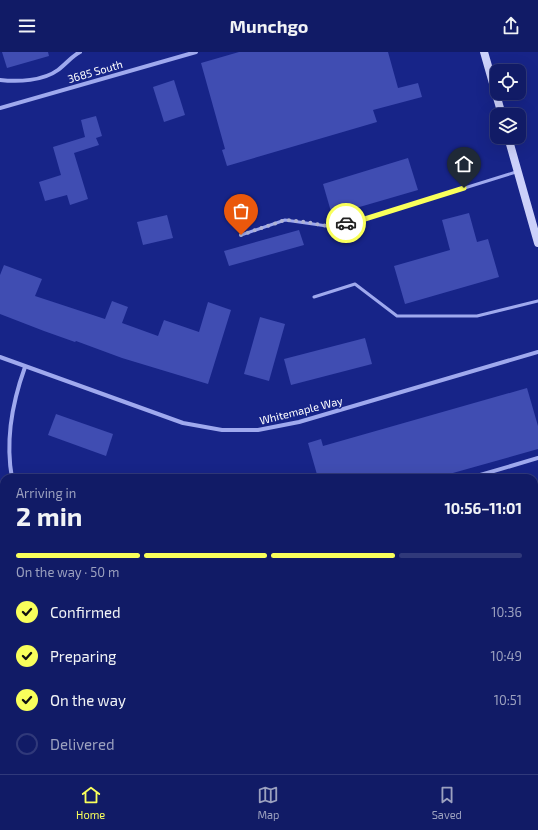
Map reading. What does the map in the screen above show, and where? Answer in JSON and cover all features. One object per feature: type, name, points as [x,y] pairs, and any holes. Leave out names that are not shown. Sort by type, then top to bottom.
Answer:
[{"type":"main road","points":[[484,52],[500,108]]},
{"type":"main road","points":[[510,144],[538,243]]},
{"type":"street","points":[[0,80],[19,82],[38,78],[57,71],[80,52]]},
{"type":"street","name":"3685 South","points":[[0,108],[196,52]]},
{"type":"street","name":"Whitemaple Way","points":[[0,357],[183,423],[222,430],[258,430],[299,422],[538,352]]},
{"type":"street","points":[[11,474],[8,456],[9,429],[19,383],[25,367]]},
{"type":"street","points":[[484,474],[538,458]]},
{"type":"lane","points":[[241,235],[285,220],[327,226],[352,223],[518,172]]},
{"type":"lane","points":[[314,297],[355,284],[397,316],[477,316],[538,301]]},
{"type":"building","points":[[2,52],[48,52],[49,56],[7,68]]},
{"type":"building","points":[[239,52],[388,52],[398,88],[418,83],[422,97],[373,110],[377,122],[227,166],[222,150],[225,149],[201,63]]},
{"type":"building","points":[[174,80],[185,115],[164,122],[153,87]]},
{"type":"building","points":[[96,116],[102,136],[96,138],[99,145],[74,153],[88,199],[70,205],[67,195],[45,201],[39,182],[61,175],[53,147],[85,137],[81,120]]},
{"type":"building","points":[[408,158],[418,190],[332,215],[323,184]]},
{"type":"building","points":[[469,213],[477,242],[488,239],[499,277],[405,304],[394,266],[450,250],[442,220]]},
{"type":"building","points":[[167,215],[173,238],[143,245],[137,222]]},
{"type":"building","points":[[299,230],[304,245],[229,266],[224,251]]},
{"type":"building","points":[[4,265],[42,279],[35,296],[105,319],[112,301],[128,307],[122,323],[158,336],[164,320],[199,332],[208,302],[231,310],[208,384],[122,358],[0,314],[0,275]]},
{"type":"building","points":[[260,317],[285,324],[269,381],[244,374]]},
{"type":"building","points":[[365,338],[372,364],[291,385],[284,359]]},
{"type":"building","points":[[527,388],[538,426],[538,449],[449,474],[317,474],[308,443],[321,439],[323,446]]},
{"type":"building","points":[[56,414],[113,434],[106,456],[48,435]]},
{"type":"way so far","points":[[241,235],[285,220],[327,226],[346,223]]},
{"type":"route","points":[[346,223],[352,223],[464,188]]}]
